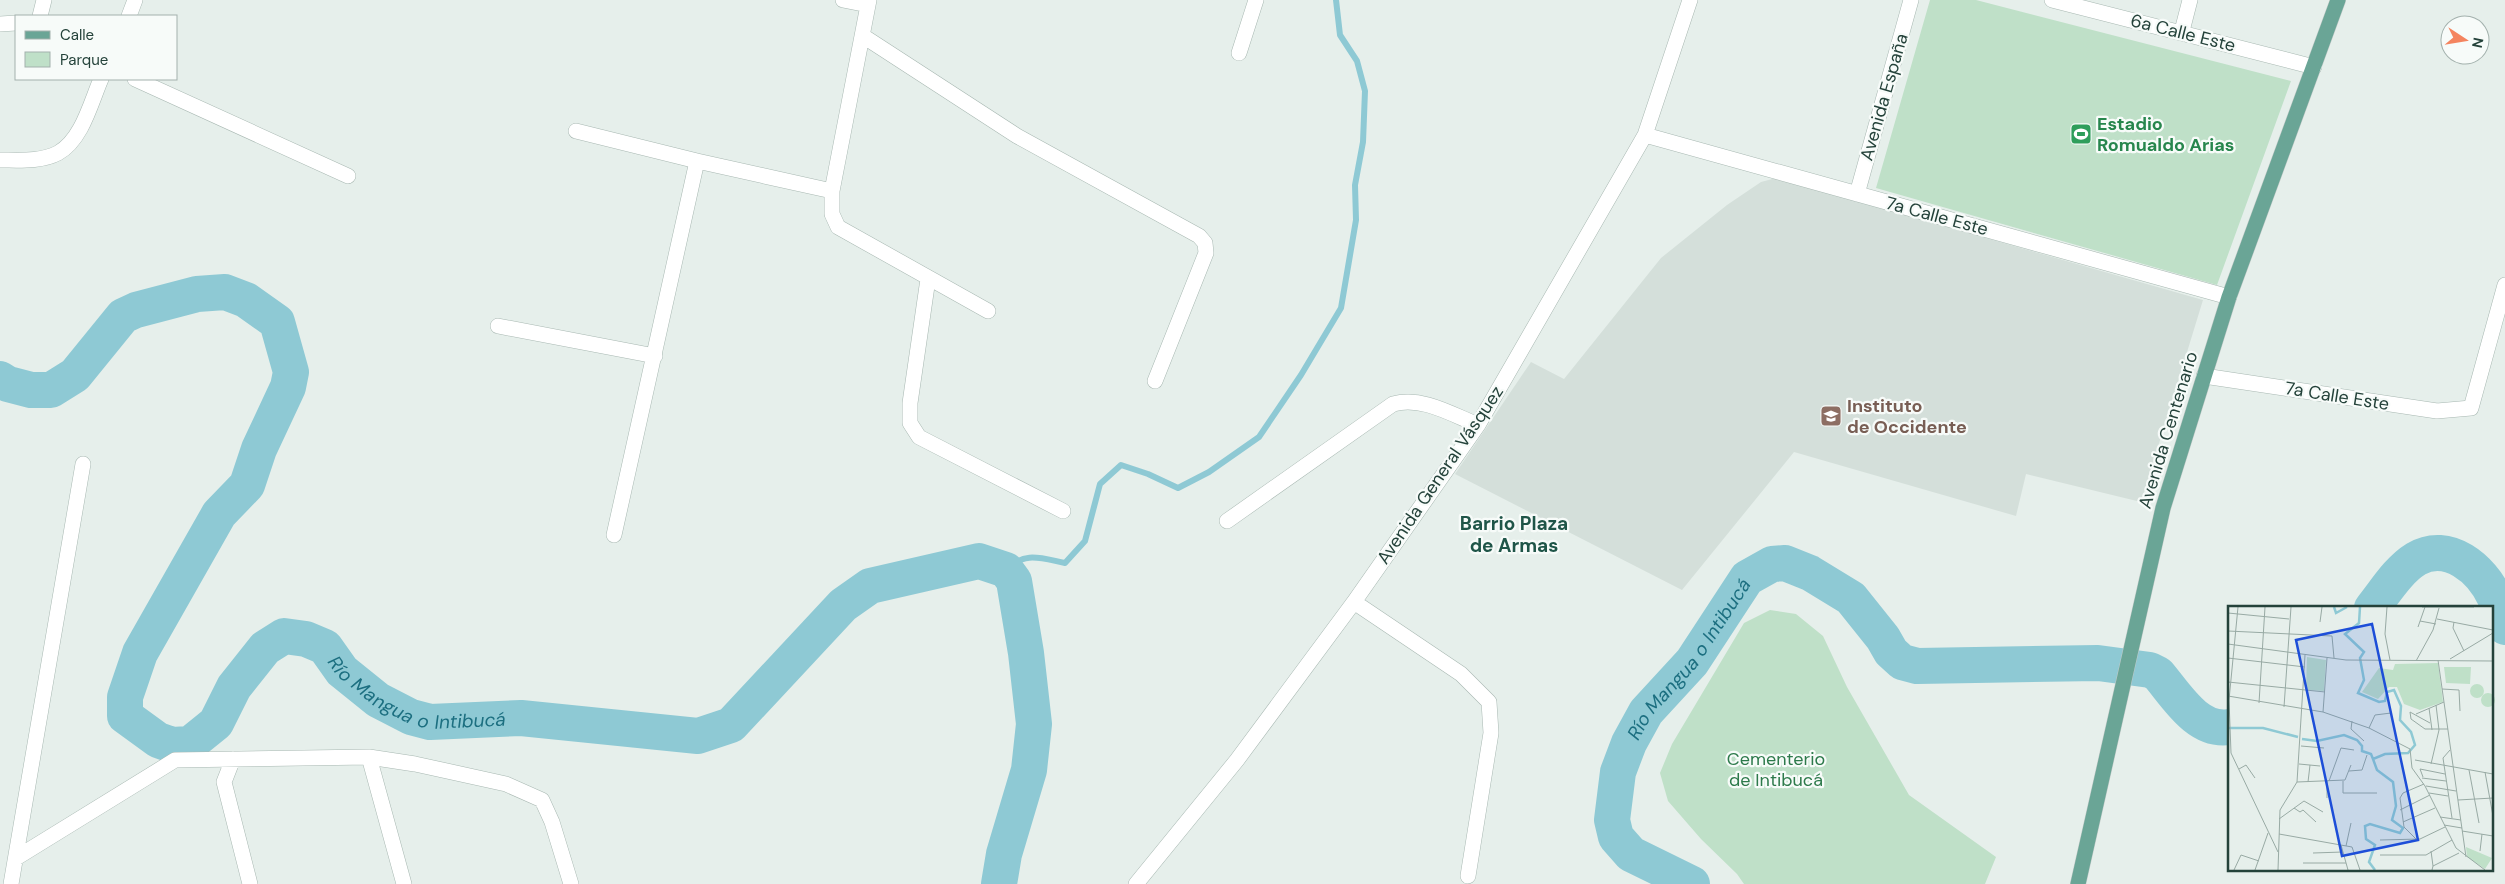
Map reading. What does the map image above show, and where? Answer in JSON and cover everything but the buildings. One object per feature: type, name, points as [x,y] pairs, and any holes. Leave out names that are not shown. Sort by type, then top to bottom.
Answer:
[{"type":"main road","name":"Avenida Centenario","points":[[2078,884],[2163,508],[2229,297],[2338,0]]},
{"type":"street","points":[[40,15],[44,0]]},
{"type":"street","points":[[129,15],[136,0]]},
{"type":"street","points":[[843,0],[869,3],[832,191],[832,214],[834,221],[838,226],[928,279],[988,311]]},
{"type":"street","points":[[1239,53],[1256,0]]},
{"type":"street","name":"Avenida General Vásquez","points":[[1136,884],[1237,760],[1354,602],[1478,425],[1645,135],[1690,0]]},
{"type":"street","name":"Avenida España","points":[[1857,194],[1911,0]]},
{"type":"street","name":"6a Calle Este","points":[[2052,0],[2182,31],[2314,67]]},
{"type":"street","points":[[2182,31],[2190,0]]},
{"type":"street","points":[[0,24],[15,23]]},
{"type":"street","points":[[863,36],[1016,136],[1199,236],[1205,243],[1206,253],[1155,381]]},
{"type":"street","points":[[0,160],[38,159],[59,153],[76,135],[101,80]]},
{"type":"street","points":[[137,80],[348,176]]},
{"type":"street","points":[[576,130],[697,161],[832,191]]},
{"type":"street","name":"7a Calle Este","points":[[1645,135],[2229,297]]},
{"type":"street","points":[[614,535],[697,161]]},
{"type":"street","points":[[928,279],[910,403],[910,422],[919,437],[1063,511]]},
{"type":"street","name":"7a Calle Este","points":[[2204,376],[2437,411],[2471,408],[2505,285]]},
{"type":"street","points":[[498,326],[655,356]]},
{"type":"street","points":[[1227,521],[1393,404],[1407,400],[1425,404],[1478,425]]},
{"type":"street","points":[[11,884],[83,464]]},
{"type":"street","points":[[1354,602],[1461,674],[1489,702],[1491,734],[1468,876]]},
{"type":"street","points":[[16,858],[175,760],[370,757],[415,764],[506,784],[542,800],[552,822],[571,884]]},
{"type":"street","points":[[370,757],[404,884]]},
{"type":"street","points":[[233,759],[224,782],[250,884]]},
{"type":"shaded area","name":"Instituto de Occidente","points":[[1776,178],[2203,300],[2141,502],[2026,474],[2016,516],[1794,452],[1682,590],[1455,474],[1531,362],[1564,379],[1661,258],[1727,205],[1761,182]]},
{"type":"green space","name":"Estadio Romualdo Arias","points":[[1930,0],[1976,0],[2291,81],[2217,285],[1876,188]]},
{"type":"green space","name":"Cementerio de Intibucá","points":[[1770,610],[1796,614],[1823,636],[1847,687],[1909,795],[1996,857],[1985,884],[1744,884],[1737,874],[1701,839],[1668,801],[1660,773],[1672,744],[1744,623]]},
{"type":"waterway","points":[[1006,570],[1013,564],[1026,558],[1040,558],[1065,563],[1085,541],[1100,484],[1121,465],[1148,474],[1178,488],[1209,472],[1259,437],[1301,375],[1341,308],[1356,220],[1355,185],[1363,142],[1365,91],[1357,61],[1340,35],[1336,0]]},
{"type":"waterway","name":"Río Mangua o Intibucá","points":[[0,379],[8,384],[31,390],[51,390],[75,375],[123,316],[136,310],[197,294],[225,292],[246,300],[277,322],[291,372],[288,387],[259,449],[247,485],[219,514],[140,653],[125,697],[125,716],[158,740],[172,745],[190,744],[216,723],[234,687],[265,648],[284,636],[306,639],[325,647],[342,671],[378,700],[411,717],[430,722],[521,718],[698,736],[731,725],[843,605],[870,586],[979,561],[1006,570],[1014,581],[1026,653],[1034,724],[1029,770],[1004,854],[999,884]]},
{"type":"waterway","name":"Río Mangua o Intibucá","points":[[2374,606],[2409,564],[2428,554],[2440,553],[2452,555],[2463,560],[2482,577],[2497,601],[2505,627]]},
{"type":"waterway","name":"Río Mangua o Intibucá","points":[[1692,884],[1631,854],[1616,837],[1612,820],[1618,772],[1629,743],[1646,712],[1692,662],[1747,578],[1772,564],[1785,563],[1810,573],[1851,598],[1883,638],[1891,652],[1902,662],[1917,666],[2098,663],[2150,670],[2158,674],[2197,718],[2207,724],[2228,727]]},
{"type":"place","name":"Estadio Romualdo Arias","points":[[2081,134]]},
{"type":"place","name":"Instituto de Occidente","points":[[1831,416]]},
{"type":"district","name":"Barrio Plaza de Armas","points":[[1514,534]]}]
